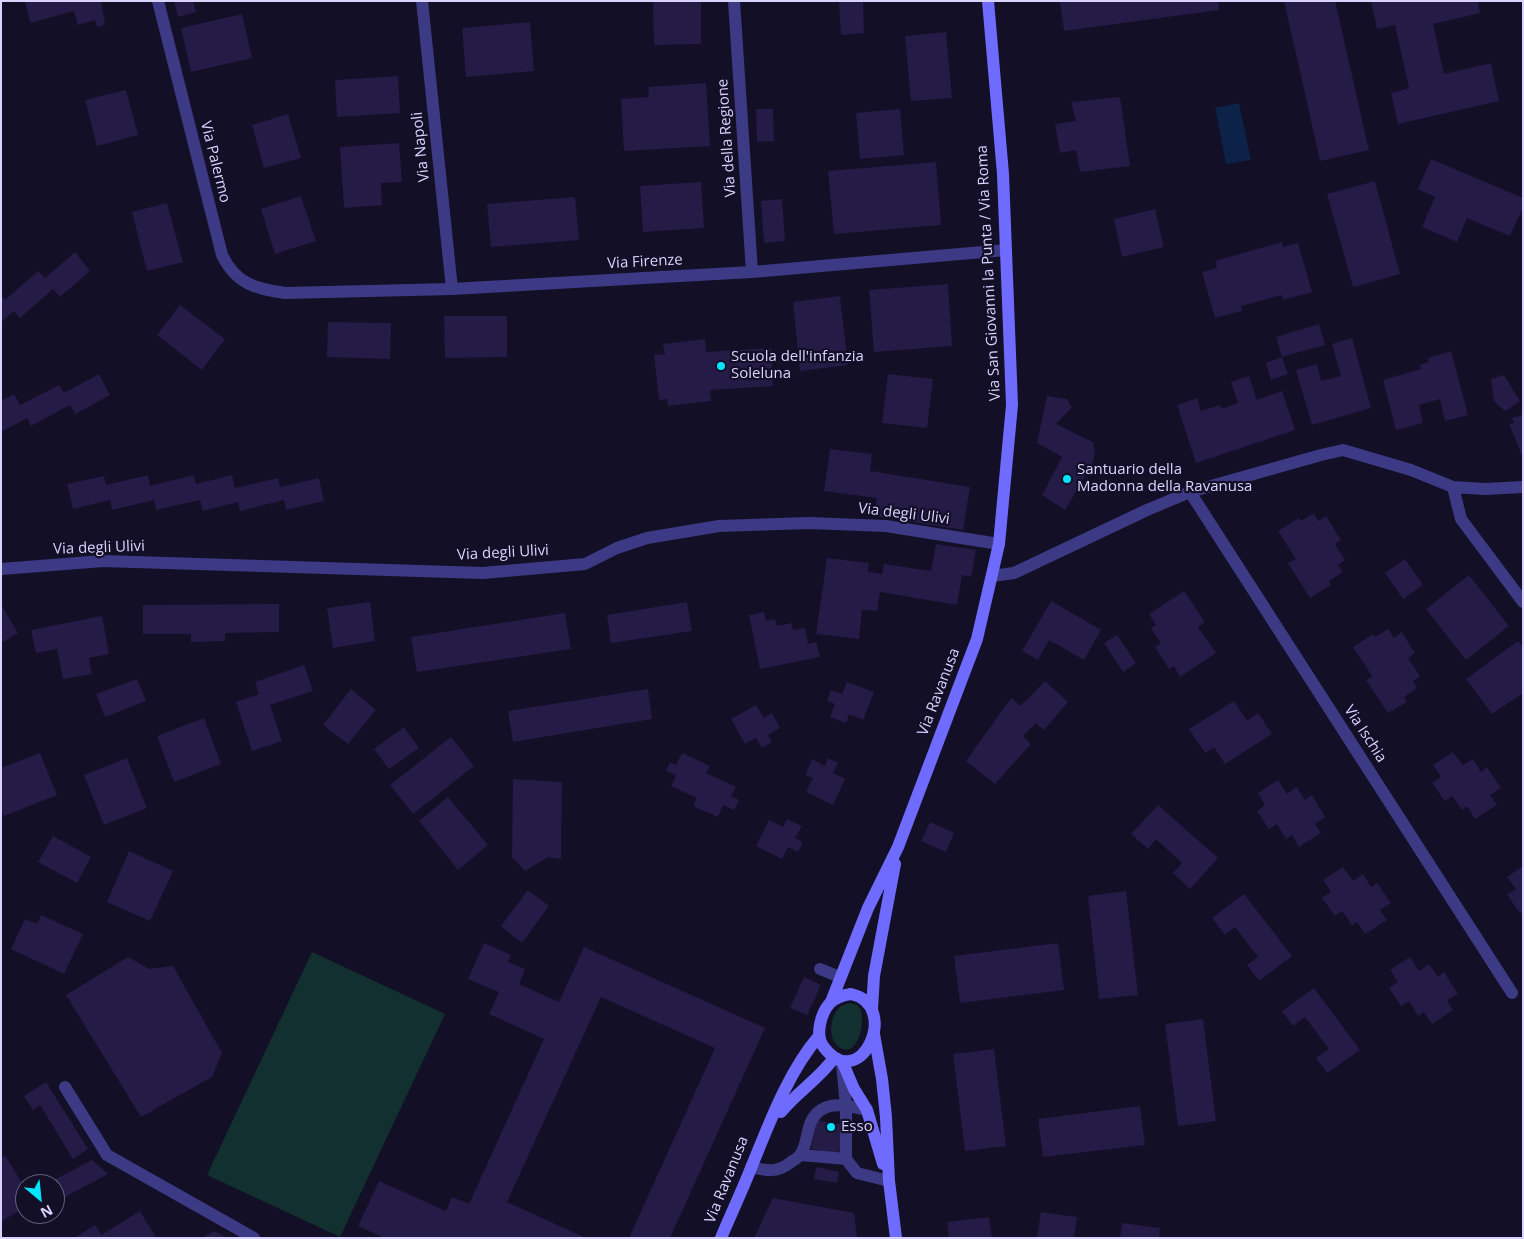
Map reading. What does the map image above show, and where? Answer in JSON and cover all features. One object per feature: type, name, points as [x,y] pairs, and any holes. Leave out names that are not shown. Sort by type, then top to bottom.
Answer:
[{"type":"main road","name":"Via San Giovanni la Punta / Via Roma","points":[[988,1],[1003,174],[1012,406],[999,544]]},
{"type":"main road","name":"Via Ravanusa","points":[[898,847],[977,639],[999,544]]},
{"type":"main road","points":[[763,1134],[797,1066],[819,1036],[823,1017],[831,1002],[868,908],[898,847]]},
{"type":"main road","points":[[896,1238],[889,1181],[886,1117],[872,1009],[874,976],[898,847]]},
{"type":"main road","points":[[831,1002],[844,995],[851,994],[859,996],[872,1009]]},
{"type":"main road","points":[[763,1134],[792,1098],[838,1060],[853,1060],[861,1056],[874,1034]]},
{"type":"main road","points":[[819,1036],[822,1044],[838,1060],[867,1110],[889,1181]]},
{"type":"main road","name":"Via Ravanusa","points":[[721,1238],[763,1134]]},
{"type":"street","name":"Via Palermo","points":[[158,1],[222,255],[228,267],[240,280],[260,289],[285,293]]},
{"type":"street","name":"Via Napoli","points":[[422,1],[452,289]]},
{"type":"street","name":"Via della Regione","points":[[734,1],[752,272]]},
{"type":"street","name":"Via Firenze","points":[[285,293],[452,289],[752,272],[1006,250]]},
{"type":"street","points":[[992,576],[1014,573],[1147,510],[1190,492],[1343,450],[1411,470],[1453,487],[1485,489],[1523,487]]},
{"type":"street","points":[[1453,487],[1461,519],[1523,602]]},
{"type":"street","name":"Via Ischia","points":[[1190,492],[1512,994]]},
{"type":"street","name":"Via degli Ulivi","points":[[1,569],[103,561],[483,573],[585,564],[617,548],[647,538],[719,526],[810,523],[886,526],[999,544]]},
{"type":"street","points":[[820,969],[840,977]]},
{"type":"street","points":[[838,1060],[846,1106],[846,1159],[857,1173],[889,1181]]},
{"type":"street","points":[[65,1087],[106,1155],[254,1238]]},
{"type":"street","points":[[751,1167],[769,1172],[785,1168],[801,1155],[811,1120],[821,1110],[834,1106],[846,1106],[867,1110]]},
{"type":"street","points":[[801,1155],[846,1159]]},
{"type":"green space","points":[[312,952],[445,1014],[340,1237],[207,1175]]},
{"type":"green space","points":[[849,1003],[856,1004],[859,1007],[862,1019],[860,1036],[852,1048],[846,1050],[835,1043],[831,1027],[837,1010]]},
{"type":"water","points":[[1239,103],[1251,160],[1226,164],[1215,108]]},
{"type":"building","points":[[25,1],[101,1],[105,25],[97,27],[95,20],[78,25],[74,11],[30,23]]},
{"type":"building","points":[[174,1],[193,1],[196,12],[178,17]]},
{"type":"building","points":[[653,1],[701,1],[701,44],[654,45]]},
{"type":"building","points":[[839,1],[863,1],[864,33],[841,35]]},
{"type":"building","points":[[1060,1],[1218,1],[1219,10],[1064,31]]},
{"type":"building","points":[[1284,1],[1335,1],[1369,150],[1320,161]]},
{"type":"building","points":[[1371,1],[1478,1],[1480,13],[1433,24],[1444,74],[1491,63],[1499,101],[1398,124],[1391,93],[1409,88],[1395,25],[1377,29]]},
{"type":"building","points":[[242,14],[252,58],[191,72],[181,28]]},
{"type":"building","points":[[530,22],[534,71],[466,77],[462,28]]},
{"type":"building","points":[[946,32],[952,98],[911,101],[905,36]]},
{"type":"building","points":[[398,76],[400,113],[337,117],[335,80]]},
{"type":"building","points":[[706,83],[710,146],[624,151],[621,99],[649,97],[648,87]]},
{"type":"building","points":[[126,90],[138,135],[97,146],[85,100]]},
{"type":"building","points":[[1120,97],[1130,166],[1080,172],[1076,150],[1060,153],[1055,124],[1076,121],[1071,102]]},
{"type":"building","points":[[756,109],[773,109],[774,141],[757,142]]},
{"type":"building","points":[[900,109],[904,155],[860,159],[856,113]]},
{"type":"building","points":[[288,114],[301,158],[264,168],[252,125]]},
{"type":"building","points":[[399,143],[402,182],[381,183],[382,205],[344,208],[340,147]]},
{"type":"building","points":[[1431,159],[1523,198],[1523,207],[1510,236],[1467,218],[1457,242],[1422,227],[1435,197],[1418,189]]},
{"type":"building","points":[[936,162],[941,225],[834,234],[828,171]]},
{"type":"building","points":[[1375,181],[1400,274],[1353,287],[1327,194]]},
{"type":"building","points":[[701,182],[704,228],[643,232],[640,186]]},
{"type":"building","points":[[301,196],[316,241],[275,254],[261,209]]},
{"type":"building","points":[[575,197],[579,240],[491,247],[487,204]]},
{"type":"building","points":[[782,199],[785,241],[764,243],[761,201]]},
{"type":"building","points":[[167,203],[183,262],[147,271],[132,212]]},
{"type":"building","points":[[1155,209],[1164,247],[1122,257],[1114,219]]},
{"type":"building","points":[[1282,242],[1283,247],[1298,243],[1312,292],[1283,300],[1282,295],[1241,306],[1242,311],[1215,318],[1202,272],[1217,268],[1215,261]]},
{"type":"building","points":[[75,252],[90,271],[60,297],[53,289],[20,318],[14,311],[1,322],[1,296],[5,300],[38,271],[45,278]]},
{"type":"building","points":[[948,284],[952,346],[874,352],[869,290]]},
{"type":"building","points":[[840,296],[848,365],[800,371],[793,302]]},
{"type":"building","points":[[180,305],[225,339],[202,370],[157,335]]},
{"type":"building","points":[[444,316],[507,316],[507,357],[445,358]]},
{"type":"building","points":[[328,322],[391,323],[390,359],[327,357]]},
{"type":"building","points":[[1319,324],[1325,345],[1282,357],[1276,337]]},
{"type":"building","points":[[1352,338],[1371,408],[1312,425],[1296,370],[1317,364],[1321,381],[1341,376],[1332,344]]},
{"type":"building","points":[[705,339],[706,352],[771,348],[773,386],[710,390],[711,401],[668,406],[667,399],[659,400],[654,355],[665,354],[663,344]]},
{"type":"building","points":[[1451,351],[1468,415],[1445,421],[1440,399],[1419,405],[1423,423],[1396,430],[1383,380],[1421,369],[1420,365],[1429,362],[1428,358]]},
{"type":"building","points":[[1282,357],[1288,374],[1271,380],[1266,363]]},
{"type":"building","points":[[99,374],[110,395],[75,414],[70,405],[31,426],[27,418],[1,432],[1,401],[14,394],[20,405],[59,385],[64,393]]},
{"type":"building","points":[[888,374],[933,379],[927,428],[882,423]]},
{"type":"building","points":[[1504,375],[1520,401],[1505,411],[1494,401],[1491,379]]},
{"type":"building","points":[[1249,376],[1257,400],[1282,391],[1295,430],[1196,463],[1177,405],[1197,398],[1201,411],[1220,405],[1221,409],[1238,403],[1231,382]]},
{"type":"building","points":[[1047,396],[1067,399],[1072,407],[1056,424],[1093,442],[1095,453],[1093,462],[1065,510],[1042,495],[1062,457],[1037,443]]},
{"type":"building","points":[[1523,415],[1523,458],[1509,424],[1514,423],[1512,418]]},
{"type":"building","points":[[830,449],[872,454],[870,471],[970,487],[963,530],[874,516],[877,498],[824,491]]},
{"type":"building","points":[[148,475],[150,486],[194,475],[196,484],[232,475],[235,488],[278,478],[280,487],[319,478],[324,501],[286,510],[284,500],[240,511],[238,502],[203,511],[200,500],[156,510],[154,500],[112,510],[110,500],[73,509],[67,484],[104,476],[106,485]]},
{"type":"building","points":[[1314,513],[1318,521],[1326,516],[1341,540],[1335,544],[1345,560],[1338,565],[1343,572],[1329,581],[1331,585],[1310,598],[1288,563],[1296,559],[1278,531],[1299,518],[1301,521]]},
{"type":"building","points":[[936,544],[976,550],[971,577],[962,575],[957,605],[880,592],[877,611],[862,610],[859,639],[816,634],[827,558],[869,563],[868,572],[882,574],[884,564],[931,571]]},
{"type":"building","points":[[1405,559],[1423,585],[1403,599],[1385,573]]},
{"type":"building","points":[[1469,575],[1509,626],[1466,660],[1426,609]]},
{"type":"building","points":[[1184,591],[1205,622],[1198,627],[1216,653],[1180,677],[1174,666],[1169,669],[1155,647],[1161,643],[1151,628],[1156,625],[1149,614]]},
{"type":"building","points":[[1051,601],[1101,630],[1084,660],[1049,640],[1038,660],[1022,651]]},
{"type":"building","points":[[370,602],[375,641],[333,648],[327,608]]},
{"type":"building","points":[[687,602],[692,631],[611,643],[607,615]]},
{"type":"building","points":[[1,604],[18,633],[1,643]]},
{"type":"building","points":[[279,604],[279,632],[225,633],[225,641],[191,642],[191,634],[143,634],[143,605]]},
{"type":"building","points":[[764,612],[766,621],[775,619],[777,626],[792,623],[793,630],[805,628],[808,644],[816,642],[820,657],[760,669],[749,615]]},
{"type":"building","points":[[565,613],[571,649],[417,672],[411,637]]},
{"type":"building","points":[[102,616],[109,654],[89,658],[92,674],[63,679],[57,649],[36,653],[31,630]]},
{"type":"building","points":[[1388,629],[1394,638],[1402,632],[1415,653],[1408,658],[1420,676],[1413,681],[1417,688],[1404,697],[1407,702],[1388,713],[1366,680],[1372,676],[1353,647],[1373,634],[1375,637]]},
{"type":"building","points":[[1117,635],[1136,663],[1123,672],[1104,643]]},
{"type":"building","points":[[1518,641],[1523,647],[1523,693],[1492,714],[1466,679]]},
{"type":"building","points":[[304,665],[313,691],[270,705],[282,741],[252,751],[236,702],[259,694],[255,682]]},
{"type":"building","points":[[137,679],[146,701],[105,717],[96,694]]},
{"type":"building","points":[[1045,681],[1068,702],[1044,730],[1036,723],[1023,736],[1031,744],[995,784],[966,761],[1011,698],[1021,706]]},
{"type":"building","points":[[847,682],[874,692],[863,720],[849,714],[846,723],[830,717],[835,704],[827,701],[831,690],[842,694]]},
{"type":"building","points":[[351,689],[376,710],[348,744],[323,725]]},
{"type":"building","points":[[648,689],[652,719],[513,742],[508,711]]},
{"type":"building","points":[[1234,701],[1247,721],[1258,713],[1272,734],[1225,764],[1214,747],[1205,753],[1189,729]]},
{"type":"building","points":[[756,705],[764,718],[772,713],[780,728],[768,735],[772,742],[762,748],[756,738],[745,744],[731,719]]},
{"type":"building","points":[[204,718],[221,764],[174,782],[157,736]]},
{"type":"building","points":[[404,727],[419,748],[389,769],[374,749]]},
{"type":"building","points":[[451,737],[474,766],[413,814],[390,785]]},
{"type":"building","points":[[1453,752],[1463,765],[1473,759],[1481,772],[1487,767],[1501,788],[1490,795],[1497,805],[1475,819],[1467,806],[1462,810],[1452,796],[1445,801],[1432,783],[1441,777],[1433,765]]},
{"type":"building","points":[[40,753],[57,795],[4,816],[1,809],[1,768]]},
{"type":"building","points":[[682,753],[710,766],[706,773],[736,787],[731,796],[739,800],[734,810],[723,805],[718,817],[693,806],[697,798],[671,786],[676,775],[666,771],[670,762],[676,765]]},
{"type":"building","points":[[127,758],[147,808],[104,825],[84,775]]},
{"type":"building","points":[[828,758],[838,763],[833,773],[845,779],[833,805],[806,792],[813,778],[805,775],[812,759],[825,766]]},
{"type":"building","points":[[513,779],[562,782],[561,859],[548,857],[525,871],[512,857]]},
{"type":"building","points":[[1278,780],[1287,794],[1297,787],[1305,800],[1312,795],[1325,817],[1315,824],[1321,833],[1299,847],[1292,835],[1286,839],[1277,824],[1269,829],[1257,811],[1265,805],[1258,793]]},
{"type":"building","points":[[448,797],[488,845],[458,870],[419,821]]},
{"type":"building","points":[[1158,805],[1218,858],[1190,889],[1173,873],[1182,863],[1156,839],[1148,849],[1131,834]]},
{"type":"building","points":[[787,819],[802,826],[795,838],[803,842],[798,852],[788,847],[782,859],[756,846],[769,820],[783,827]]},
{"type":"building","points":[[930,822],[954,833],[946,852],[921,841]]},
{"type":"building","points":[[53,836],[91,857],[77,883],[38,862]]},
{"type":"building","points":[[129,851],[173,871],[150,921],[107,902]]},
{"type":"building","points":[[1523,866],[1523,911],[1520,913],[1507,895],[1516,889],[1507,877]]},
{"type":"building","points":[[1343,867],[1353,881],[1363,874],[1371,887],[1377,883],[1391,903],[1380,910],[1387,920],[1365,934],[1357,922],[1352,925],[1342,911],[1335,916],[1322,898],[1331,892],[1323,880]]},
{"type":"building","points":[[528,890],[549,906],[522,943],[501,926]]},
{"type":"building","points":[[1126,891],[1138,995],[1099,999],[1088,896]]},
{"type":"building","points":[[1244,894],[1292,956],[1259,981],[1247,965],[1258,957],[1235,927],[1225,935],[1212,918]]},
{"type":"building","points":[[41,915],[83,934],[64,974],[11,949],[25,919],[37,924]]},
{"type":"building","points":[[484,943],[511,955],[508,962],[525,969],[519,984],[559,1002],[584,947],[765,1028],[670,1238],[629,1238],[715,1048],[601,997],[507,1202],[586,1238],[384,1238],[358,1226],[379,1181],[446,1211],[452,1197],[469,1204],[544,1039],[489,1014],[499,992],[468,979]]},
{"type":"building","points":[[1058,943],[1064,990],[960,1003],[954,956]]},
{"type":"building","points":[[128,957],[149,969],[173,966],[222,1053],[212,1077],[141,1117],[66,995]]},
{"type":"building","points":[[1410,957],[1419,971],[1429,964],[1438,977],[1444,972],[1458,994],[1447,1000],[1453,1010],[1432,1024],[1424,1012],[1418,1016],[1409,1001],[1401,1006],[1389,988],[1398,982],[1390,970]]},
{"type":"building","points":[[804,977],[821,985],[807,1015],[790,1008]]},
{"type":"building","points":[[1314,988],[1360,1050],[1327,1073],[1316,1058],[1329,1049],[1305,1017],[1293,1026],[1282,1011]]},
{"type":"building","points":[[1203,1019],[1216,1121],[1178,1126],[1165,1024]]},
{"type":"building","points":[[994,1049],[1006,1146],[965,1151],[953,1054]]},
{"type":"building","points":[[46,1082],[88,1149],[73,1159],[40,1105],[33,1110],[24,1096]]},
{"type":"building","points":[[1140,1106],[1145,1145],[1043,1157],[1038,1119]]},
{"type":"building","points":[[816,1120],[844,1125],[839,1154],[811,1149]]},
{"type":"building","points":[[5,1155],[17,1174],[15,1174],[15,1213],[1,1222],[1,1158]]},
{"type":"building","points":[[92,1160],[108,1174],[65,1197],[65,1174]]},
{"type":"building","points":[[816,1167],[839,1172],[837,1183],[814,1179]]},
{"type":"building","points":[[773,1198],[854,1213],[857,1238],[754,1238]]},
{"type":"building","points":[[140,1211],[155,1236],[152,1238],[74,1238],[95,1225],[101,1235]]},
{"type":"building","points":[[1041,1212],[1077,1217],[1074,1238],[1037,1238]]},
{"type":"building","points":[[989,1217],[992,1238],[949,1238],[947,1222]]},
{"type":"building","points":[[1122,1223],[1160,1228],[1159,1238],[1120,1238]]},
{"type":"building","points":[[214,1231],[228,1238],[202,1238]]},
{"type":"place","name":"Scuola dell'infanzia Soleluna","points":[[721,366]]},
{"type":"place","name":"Santuario della Madonna della Ravanusa","points":[[1067,479]]},
{"type":"place","name":"Esso","points":[[831,1127]]}]
